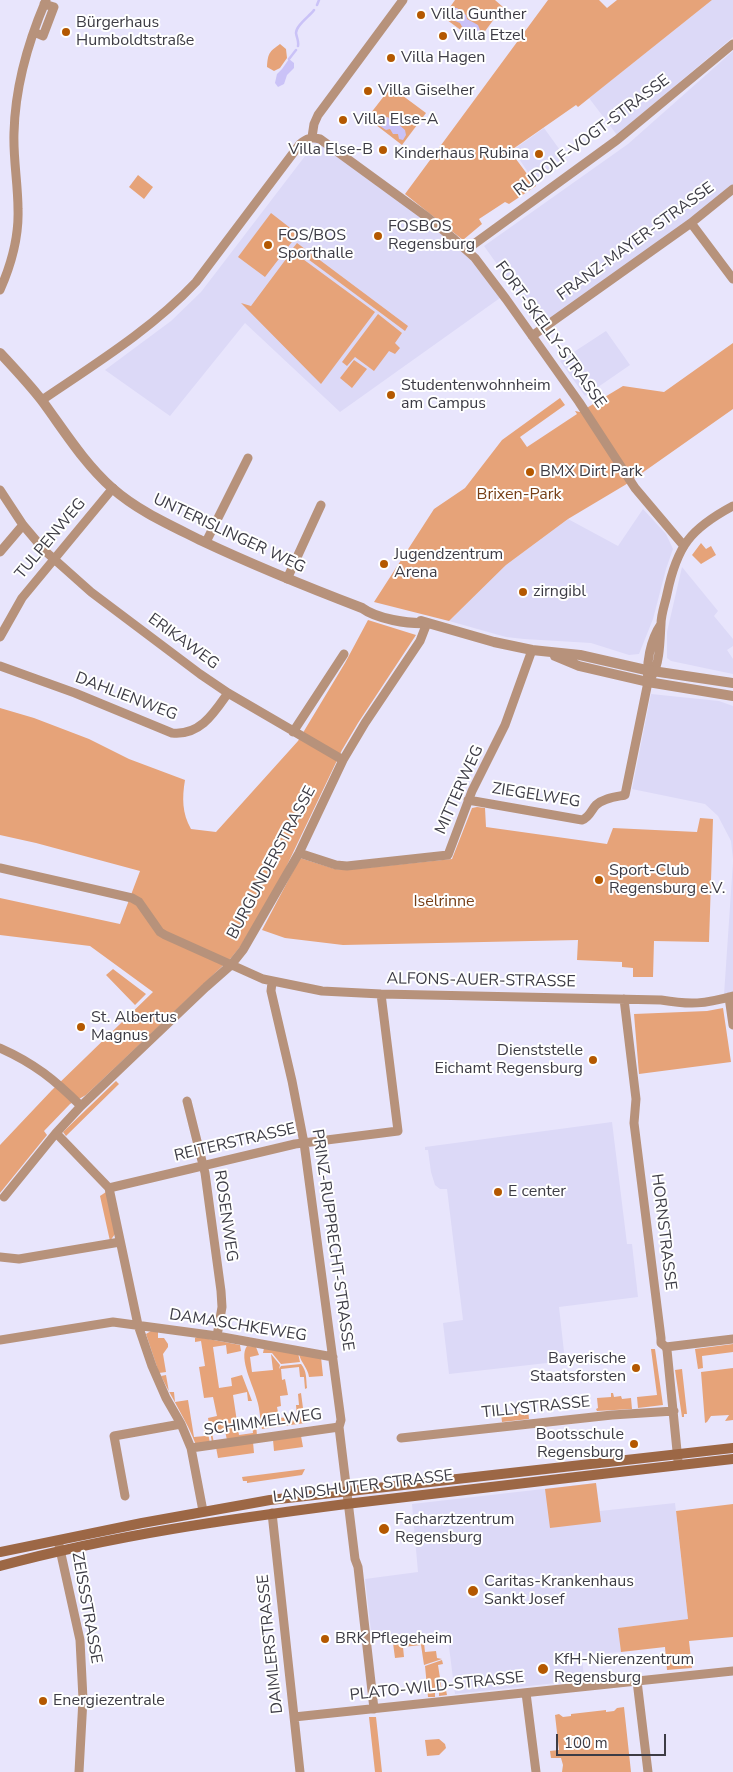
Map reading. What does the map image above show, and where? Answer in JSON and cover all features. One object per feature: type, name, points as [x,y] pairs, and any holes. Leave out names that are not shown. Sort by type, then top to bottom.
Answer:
[{"type":"main road","name":"LANDSHUTER STRASSE","points":[[0,1566],[60,1550],[188,1526],[272,1513],[678,1460],[733,1448]]},
{"type":"main road","name":"LANDSHUTER STRASSE","points":[[0,1552],[203,1511],[270,1500],[678,1460],[733,1459]]},
{"type":"street","points":[[42,400],[155,321],[180,300],[196,282],[300,144],[312,137],[318,115],[404,0]]},
{"type":"street","points":[[0,290],[10,264],[17,230],[18,210],[14,133],[20,84],[34,32],[45,2]]},
{"type":"street","name":"RUDOLF-VOGT-STRASSE","points":[[468,250],[617,140],[733,44]]},
{"type":"street","name":"FORT-SKELLY-STRASSE","points":[[312,137],[328,144],[468,250],[484,269],[579,402],[635,488],[684,546]]},
{"type":"street","name":"FRANZ-MAYER-STRASSE","points":[[532,336],[691,223],[733,189]]},
{"type":"street","points":[[691,223],[733,279]]},
{"type":"street","name":"UNTERISLINGER WEG","points":[[0,353],[42,400],[84,458],[113,488],[154,517],[287,579],[362,608],[370,613],[413,624],[427,623],[547,653]]},
{"type":"street","points":[[206,542],[248,458]]},
{"type":"street","name":"TULPENWEG","points":[[0,637],[22,598],[113,488]]},
{"type":"street","name":"ERIKAWEG","points":[[0,490],[23,525],[54,560],[124,617],[228,693],[343,760]]},
{"type":"street","points":[[287,579],[321,505]]},
{"type":"street","points":[[648,682],[661,634],[661,624],[678,555],[702,525],[733,508]]},
{"type":"street","points":[[0,552],[23,525]]},
{"type":"street","name":"BURGUNDERSTRASSE","points":[[4,1197],[56,1133],[81,1106],[231,965],[252,936],[299,853],[343,760],[365,723],[420,641],[427,623]]},
{"type":"street","name":"MITTERWEG","points":[[299,853],[336,865],[347,866],[448,855],[468,800],[503,730],[532,650]]},
{"type":"street","points":[[547,653],[580,655],[651,670],[733,683]]},
{"type":"street","points":[[547,653],[579,666],[648,682],[733,696]]},
{"type":"street","points":[[293,732],[344,654]]},
{"type":"street","name":"DAHLIENWEG","points":[[0,666],[74,693],[172,733],[180,734],[200,727],[208,720],[228,693]]},
{"type":"street","name":"ZIEGELWEG","points":[[468,800],[582,820],[587,818],[596,805],[604,799],[625,795],[648,682]]},
{"type":"street","name":"ALFONS-AUER-STRASSE","points":[[0,868],[132,898],[139,902],[160,932],[165,935],[272,982],[322,991],[661,1000],[692,1004],[711,1002],[731,996]]},
{"type":"street","name":"PRINZ-RUPPRECHT-STRASSE","points":[[272,982],[271,991],[304,1143],[341,1420],[339,1427],[358,1567],[374,1709]]},
{"type":"street","name":"REITERSTRASSE","points":[[109,1188],[304,1143],[398,1130],[381,994]]},
{"type":"street","points":[[731,996],[733,1025]]},
{"type":"street","name":"HORNSTRASSE","points":[[624,999],[636,1099],[634,1123],[661,1343],[666,1347],[678,1460]]},
{"type":"street","points":[[0,1048],[37,1067],[54,1079],[81,1106]]},
{"type":"street","name":"ROSENWEG","points":[[188,1101],[204,1166],[221,1291],[222,1307],[217,1336]]},
{"type":"street","points":[[56,1133],[109,1188],[138,1325],[155,1374],[166,1398],[182,1424],[191,1448],[203,1511]]},
{"type":"street","points":[[0,1257],[19,1258],[120,1242]]},
{"type":"street","name":"DAMASCHKEWEG","points":[[0,1340],[113,1322],[217,1336],[333,1357]]},
{"type":"street","points":[[666,1347],[733,1339]]},
{"type":"street","name":"TILLYSTRASSE","points":[[401,1438],[612,1415],[674,1411]]},
{"type":"street","points":[[125,1496],[114,1436],[182,1424]]},
{"type":"street","name":"SCHIMMELWEG","points":[[191,1448],[339,1427]]},
{"type":"street","name":"DAIMLERSTRASSE","points":[[272,1513],[300,1772]]},
{"type":"street","name":"ZEISSSTRASSE","points":[[58,1540],[80,1640],[83,1698],[79,1772]]},
{"type":"street","name":"PLATO-WILD-STRASSE","points":[[294,1717],[733,1671]]},
{"type":"street","points":[[637,1681],[648,1772]]},
{"type":"street","points":[[526,1693],[536,1772]]},
{"type":"shaded area","points":[[712,0],[733,0],[733,37],[617,135],[589,98]]},
{"type":"shaded area","points":[[457,8],[466,15],[467,19],[478,25],[480,30],[477,35],[469,33],[460,23],[450,19],[449,12]]},
{"type":"shaded area","points":[[733,51],[733,187],[688,223],[542,327],[484,246],[628,144]]},
{"type":"shaded area","points":[[289,59],[294,63],[294,68],[287,75],[284,84],[278,87],[275,83],[277,74]]},
{"type":"shaded area","points":[[388,117],[392,123],[397,123],[405,130],[406,135],[403,140],[399,139],[398,134],[393,134],[390,129],[386,130],[380,126],[379,123],[383,118]]},
{"type":"shaded area","name":"Kinderhaus Rubina","points":[[544,128],[565,157],[534,181],[513,150]]},
{"type":"shaded area","points":[[315,143],[321,144],[457,246],[475,265],[500,298],[340,412],[245,323],[170,416],[105,370],[171,321],[201,292]]},
{"type":"shaded area","points":[[606,331],[630,365],[585,396],[560,361]]},
{"type":"shaded area","points":[[643,509],[666,534],[673,549],[653,619],[639,654],[629,655],[591,643],[506,637],[449,621],[506,565],[568,519],[618,546]]},
{"type":"shaded area","points":[[682,567],[718,611],[714,616],[733,639],[733,646],[727,650],[733,659],[733,674],[671,661],[667,658],[667,632]]},
{"type":"shaded area","points":[[651,694],[719,701],[733,706],[733,859],[731,841],[718,816],[705,804],[632,789]]},
{"type":"shaded area","points":[[733,862],[733,993],[724,995]]},
{"type":"shaded area","points":[[612,1122],[627,1244],[632,1244],[638,1297],[559,1307],[565,1361],[449,1374],[443,1323],[463,1320],[447,1189],[440,1189],[435,1185],[428,1150],[425,1150],[425,1147]]},
{"type":"shaded area","points":[[596,1483],[600,1511],[675,1503],[688,1619],[619,1628],[621,1652],[582,1655],[584,1680],[455,1694],[447,1631],[372,1639],[365,1579],[418,1572],[412,1504]]},
{"type":"green space","points":[[455,0],[495,0],[503,7],[477,42],[443,17]]},
{"type":"green space","points":[[548,0],[599,0],[607,8],[617,0],[712,0],[578,107],[576,105],[510,151],[536,186],[509,204],[505,202],[479,219],[482,224],[463,240],[405,194]]},
{"type":"green space","points":[[280,44],[286,49],[287,58],[280,68],[274,71],[267,67],[268,59],[271,51]]},
{"type":"green space","points":[[391,87],[426,113],[402,145],[367,118]]},
{"type":"green space","points":[[138,175],[153,187],[144,199],[129,187]]},
{"type":"green space","name":"FOS/BOS Sporthalle","points":[[271,213],[298,234],[265,277],[238,257]]},
{"type":"green space","points":[[297,243],[408,326],[405,331],[293,248]]},
{"type":"green space","points":[[292,251],[375,312],[321,384],[241,303],[251,306]]},
{"type":"green space","points":[[378,314],[402,333],[395,343],[400,348],[395,354],[389,351],[374,371],[355,357],[347,366],[342,362]]},
{"type":"green space","name":"Brixen-Park","points":[[733,343],[733,409],[625,485],[568,519],[506,565],[449,621],[374,602],[434,509],[465,488],[502,440],[560,398],[565,405],[520,437],[527,447],[577,414],[575,411],[580,412],[623,386],[664,392]]},
{"type":"green space","points":[[354,360],[367,369],[352,388],[340,378]]},
{"type":"green space","points":[[701,543],[706,549],[711,546],[716,555],[701,564],[692,555]]},
{"type":"green space","points":[[368,620],[416,635],[342,750],[279,882],[240,947],[231,958],[86,1095],[70,1104],[44,1131],[47,1135],[0,1193],[0,1145],[52,1090],[153,992],[90,946],[0,935],[0,898],[120,924],[140,871],[0,835],[0,708],[34,718],[89,739],[129,759],[185,780],[183,805],[191,829],[216,832],[298,741],[345,663]]},
{"type":"green space","name":"Iselrinne","points":[[472,808],[485,808],[486,827],[607,844],[613,828],[697,832],[700,818],[713,819],[709,942],[654,941],[653,977],[633,977],[633,968],[622,967],[622,962],[577,960],[578,940],[343,945],[285,938],[262,930],[300,858],[335,869],[345,870],[452,859]]},
{"type":"green space","points":[[113,969],[146,994],[135,1005],[106,975]]},
{"type":"green space","points":[[723,1008],[731,1062],[639,1074],[634,1014],[707,1011]]},
{"type":"green space","points":[[116,1081],[119,1084],[66,1136],[63,1132]]},
{"type":"green space","points":[[106,1192],[115,1234],[110,1241],[100,1196]]},
{"type":"green space","points":[[151,1331],[158,1332],[158,1338],[164,1338],[168,1344],[163,1354],[166,1372],[159,1373],[146,1334]]},
{"type":"green space","points":[[195,1338],[240,1345],[241,1351],[227,1354],[226,1345],[213,1347],[219,1388],[232,1386],[231,1378],[242,1375],[252,1401],[248,1401],[247,1392],[233,1395],[239,1435],[253,1433],[252,1424],[256,1424],[257,1436],[227,1440],[225,1431],[212,1433],[214,1443],[212,1443],[208,1418],[217,1416],[213,1397],[204,1398],[199,1367],[205,1366],[201,1341],[195,1342]]},
{"type":"green space","points":[[733,1344],[733,1352],[702,1356],[703,1368],[698,1369],[695,1349]]},
{"type":"green space","points":[[247,1346],[256,1347],[259,1355],[250,1357],[252,1372],[273,1370],[271,1354],[280,1365],[279,1369],[281,1366],[301,1364],[305,1372],[307,1388],[305,1389],[304,1377],[300,1377],[299,1367],[281,1369],[282,1380],[285,1379],[288,1395],[280,1396],[281,1406],[277,1407],[279,1418],[297,1416],[296,1405],[299,1405],[298,1394],[301,1393],[305,1423],[262,1429],[258,1403],[245,1365],[244,1358]]},
{"type":"green space","points":[[264,1348],[298,1353],[300,1362],[281,1364],[272,1353],[263,1353]]},
{"type":"green space","points":[[651,1349],[655,1349],[663,1405],[638,1408],[637,1397],[657,1395]]},
{"type":"green space","points":[[299,1354],[321,1357],[323,1376],[309,1377]]},
{"type":"green space","points":[[733,1368],[733,1420],[725,1421],[729,1415],[711,1416],[705,1423],[701,1372]]},
{"type":"green space","points":[[682,1369],[687,1414],[684,1414],[684,1417],[682,1417],[675,1370]]},
{"type":"green space","points":[[166,1375],[169,1391],[161,1376]]},
{"type":"green space","points":[[169,1392],[174,1392],[175,1402],[188,1400],[194,1437],[205,1436],[204,1428],[207,1428],[210,1443],[196,1445]]},
{"type":"green space","points":[[611,1393],[613,1393],[614,1397],[621,1396],[622,1399],[631,1398],[632,1409],[597,1411],[597,1398],[611,1397]]},
{"type":"green space","points":[[528,1410],[529,1419],[502,1422],[501,1413]]},
{"type":"green space","points":[[301,1436],[303,1447],[274,1451],[273,1440]]},
{"type":"green space","points":[[253,1442],[254,1453],[218,1458],[216,1447]]},
{"type":"green space","points":[[305,1469],[302,1475],[247,1483],[247,1481],[243,1481],[242,1477]]},
{"type":"green space","points":[[596,1483],[601,1522],[550,1528],[545,1489]]},
{"type":"green space","points":[[733,1504],[733,1637],[689,1641],[692,1668],[667,1670],[665,1647],[621,1652],[618,1628],[688,1619],[676,1511]]},
{"type":"green space","points":[[414,1639],[415,1644],[424,1643],[425,1652],[436,1651],[437,1658],[442,1659],[424,1665],[421,1645],[403,1647],[404,1657],[395,1658],[393,1643],[382,1644]]},
{"type":"green space","points":[[442,1660],[443,1664],[438,1665],[442,1691],[446,1690],[447,1695],[439,1696],[439,1691],[435,1691],[435,1697],[428,1697],[425,1666]]},
{"type":"green space","points":[[624,1707],[631,1772],[562,1772],[561,1758],[551,1758],[550,1751],[559,1750],[555,1715],[559,1714],[563,1717],[571,1716],[571,1714],[606,1710],[606,1712],[614,1711],[617,1708]]},
{"type":"green space","points":[[369,1717],[376,1717],[382,1772],[375,1772]]},
{"type":"green space","points":[[439,1739],[445,1744],[446,1748],[439,1755],[427,1756],[425,1740]]},
{"type":"waterway","points":[[317,5],[319,0]]},
{"type":"waterway","points":[[298,46],[297,30],[314,10]]},
{"type":"waterway","points":[[289,59],[296,50]]},
{"type":"place","name":"Villa Gunther","points":[[421,15]]},
{"type":"place","name":"Bürgerhaus Humboldtstraße","points":[[66,32]]},
{"type":"place","name":"Villa Etzel","points":[[443,36]]},
{"type":"place","name":"Villa Hagen","points":[[391,58]]},
{"type":"place","name":"Villa Giselher","points":[[368,91]]},
{"type":"place","name":"Villa Else-A","points":[[343,120]]},
{"type":"place","name":"Villa Else-B","points":[[383,150]]},
{"type":"place","name":"Kinderhaus Rubina","points":[[539,154]]},
{"type":"place","name":"FOSBOS Regensburg","points":[[378,236]]},
{"type":"place","name":"FOS/BOS Sporthalle","points":[[268,245]]},
{"type":"place","name":"Studentenwohnheim am Campus","points":[[391,395]]},
{"type":"place","name":"BMX Dirt Park","points":[[530,472]]},
{"type":"place","name":"Jugendzentrum Arena","points":[[384,564]]},
{"type":"place","name":"zirngibl","points":[[523,592]]},
{"type":"place","name":"Sport-Club Regensburg e.V.","points":[[599,880]]},
{"type":"place","name":"St. Albertus Magnus","points":[[81,1027]]},
{"type":"place","name":"Dienststelle Eichamt Regensburg","points":[[593,1060]]},
{"type":"place","name":"E center","points":[[498,1192]]},
{"type":"place","name":"Bayerische Staatsforsten","points":[[636,1368]]},
{"type":"place","name":"Bootsschule Regensburg","points":[[634,1444]]},
{"type":"place","name":"Facharztzentrum Regensburg","points":[[384,1529]]},
{"type":"place","name":"Caritas-Krankenhaus Sankt Josef","points":[[473,1591]]},
{"type":"place","name":"BRK Pflegeheim","points":[[325,1639]]},
{"type":"place","name":"KfH-Nierenzentrum Regensburg","points":[[543,1669]]},
{"type":"place","name":"Energiezentrale","points":[[43,1701]]}]
